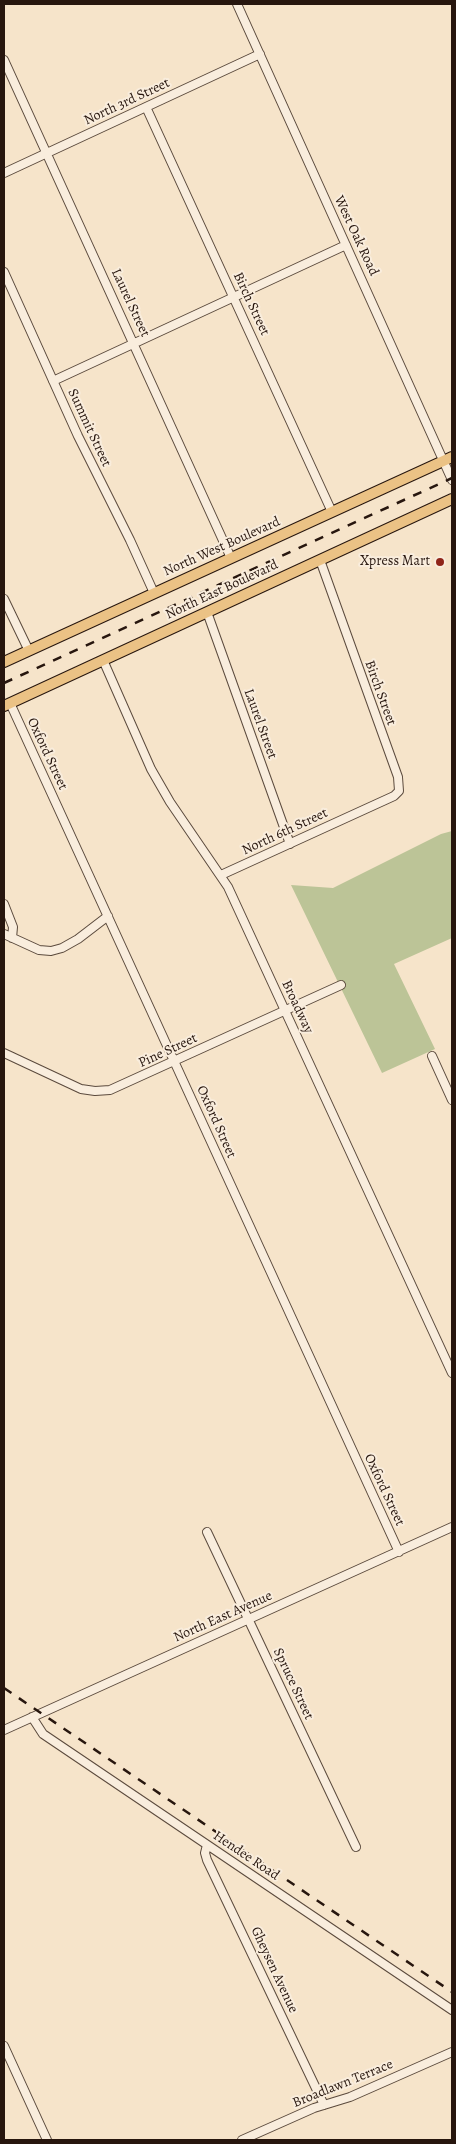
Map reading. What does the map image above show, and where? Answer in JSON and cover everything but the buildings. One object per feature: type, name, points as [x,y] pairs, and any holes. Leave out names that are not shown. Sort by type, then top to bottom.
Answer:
[{"type":"main road","name":"North West Boulevard","points":[[4,662],[448,459]]},
{"type":"main road","name":"North East Boulevard","points":[[7,704],[452,499]]},
{"type":"street","name":"West Oak Road","points":[[237,4],[346,245],[448,459],[452,479]]},
{"type":"street","name":"North 3rd Street","points":[[4,173],[260,54]]},
{"type":"street","name":"Laurel Street","points":[[4,60],[231,558]]},
{"type":"street","name":"Birch Street","points":[[146,107],[332,512]]},
{"type":"street","points":[[53,381],[346,245]]},
{"type":"street","name":"Summit Street","points":[[4,272],[53,381],[154,593]]},
{"type":"street","name":"Birch Street","points":[[320,560],[400,785],[399,791],[394,796],[358,812]]},
{"type":"street","points":[[4,599],[28,651]]},
{"type":"street","name":"Laurel Street","points":[[207,612],[290,844]]},
{"type":"street","name":"Broadway","points":[[102,660],[151,769],[170,802],[221,875],[452,1373]]},
{"type":"street","name":"Oxford Street","points":[[7,704],[108,916],[399,1552]]},
{"type":"street","name":"North 6th Street","points":[[221,875],[358,812]]},
{"type":"street","points":[[4,904],[13,928],[12,938]]},
{"type":"street","points":[[4,934],[39,950],[56,950],[78,939],[108,916]]},
{"type":"street","name":"Pine Street","points":[[4,1053],[74,1086],[95,1091],[117,1088],[341,985]]},
{"type":"street","points":[[432,1056],[452,1100]]},
{"type":"street","name":"North East Avenue","points":[[4,1730],[452,1527]]},
{"type":"street","name":"Spruce Street","points":[[207,1532],[356,1847]]},
{"type":"street","name":"Hendee Road","points":[[32,1717],[43,1734],[452,2010]]},
{"type":"street","name":"Gheysen Avenue","points":[[207,1845],[205,1853],[207,1860],[324,2105]]},
{"type":"street","points":[[4,2046],[47,2140]]},
{"type":"street","name":"Broadlawn Terrace","points":[[242,2140],[324,2105],[350,2097],[452,2052]]},
{"type":"green space","points":[[452,831],[452,938],[394,964],[435,1049],[382,1073],[291,885],[333,888],[441,834]]},
{"type":"railway","points":[[4,683],[452,478]]},
{"type":"railway","points":[[4,1688],[452,1992]]},
{"type":"place","name":"Xpress Mart","points":[[440,562]]}]
